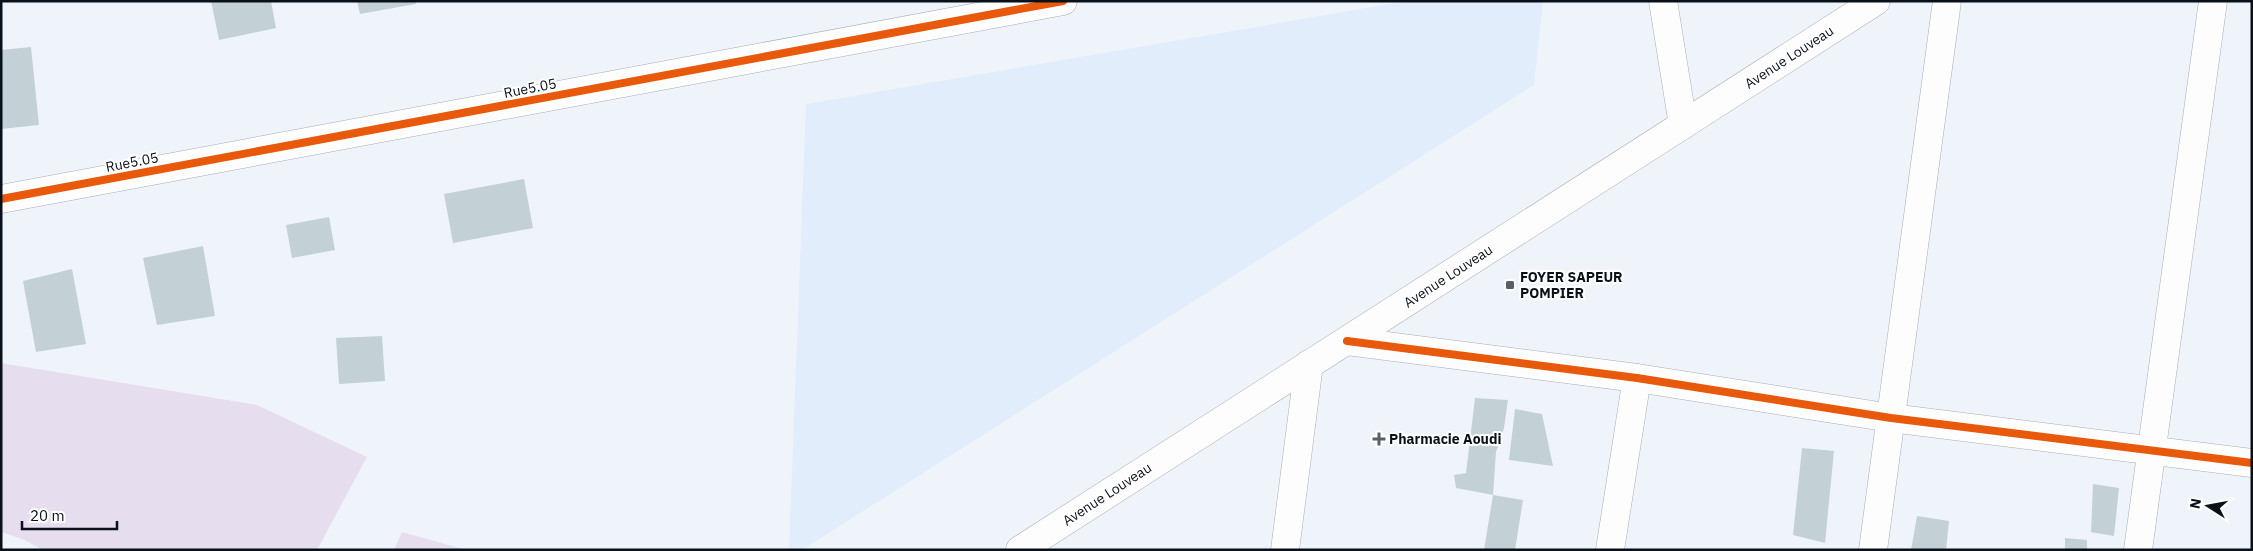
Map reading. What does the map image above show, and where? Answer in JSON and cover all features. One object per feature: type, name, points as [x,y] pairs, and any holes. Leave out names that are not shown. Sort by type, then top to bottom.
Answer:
[{"type":"street","name":"Rue5.05","points":[[1,199],[1063,1]]},
{"type":"street","points":[[1663,1],[1683,125]]},
{"type":"street","name":"Avenue Louveau","points":[[1020,550],[1876,1]]},
{"type":"street","points":[[1873,550],[1947,1]]},
{"type":"street","points":[[2138,550],[2213,1]]},
{"type":"street","points":[[1347,341],[1637,378],[1891,418],[2252,464]]},
{"type":"street","points":[[1285,550],[1309,364]]},
{"type":"street","points":[[1610,550],[1637,378]]},
{"type":"shaded area","points":[[1407,1],[1543,1],[1534,85],[802,550],[789,550],[806,104]]},
{"type":"shaded area","points":[[1,363],[257,405],[367,457],[317,550],[42,550],[25,540],[1,532]]},
{"type":"shaded area","points":[[402,532],[466,550],[394,550]]},
{"type":"building","points":[[211,1],[271,1],[276,28],[219,40]]},
{"type":"building","points":[[357,1],[415,1],[416,4],[360,14]]},
{"type":"building","points":[[31,47],[39,125],[1,129],[1,50]]},
{"type":"building","points":[[524,179],[533,228],[453,243],[444,194]]},
{"type":"building","points":[[329,217],[335,250],[292,258],[286,225]]},
{"type":"building","points":[[203,246],[215,316],[157,325],[143,258]]},
{"type":"building","points":[[72,269],[86,344],[36,352],[23,281]]},
{"type":"building","points":[[382,336],[385,381],[339,384],[336,338]]},
{"type":"building","points":[[1475,398],[1508,400],[1504,428],[1496,452],[1493,495],[1456,488],[1454,475],[1466,473]]},
{"type":"building","points":[[1515,409],[1542,414],[1553,466],[1509,460]]},
{"type":"building","points":[[1802,448],[1834,451],[1825,543],[1793,535]]},
{"type":"building","points":[[2093,484],[2119,488],[2114,536],[2091,532]]},
{"type":"building","points":[[1493,495],[1523,500],[1515,550],[1484,550]]},
{"type":"building","points":[[1917,516],[1949,521],[1946,550],[1911,550]]},
{"type":"building","points":[[2065,538],[2087,540],[2087,550],[2065,550]]},
{"type":"cycle path","points":[[1,199],[1063,1]]},
{"type":"cycle path","points":[[1347,341],[1637,378],[1891,418],[2252,463]]},
{"type":"place","name":"FOYER SAPEUR POMPIER","points":[[1510,285]]},
{"type":"place","name":"Pharmacie Aoudi","points":[[1379,439]]}]
